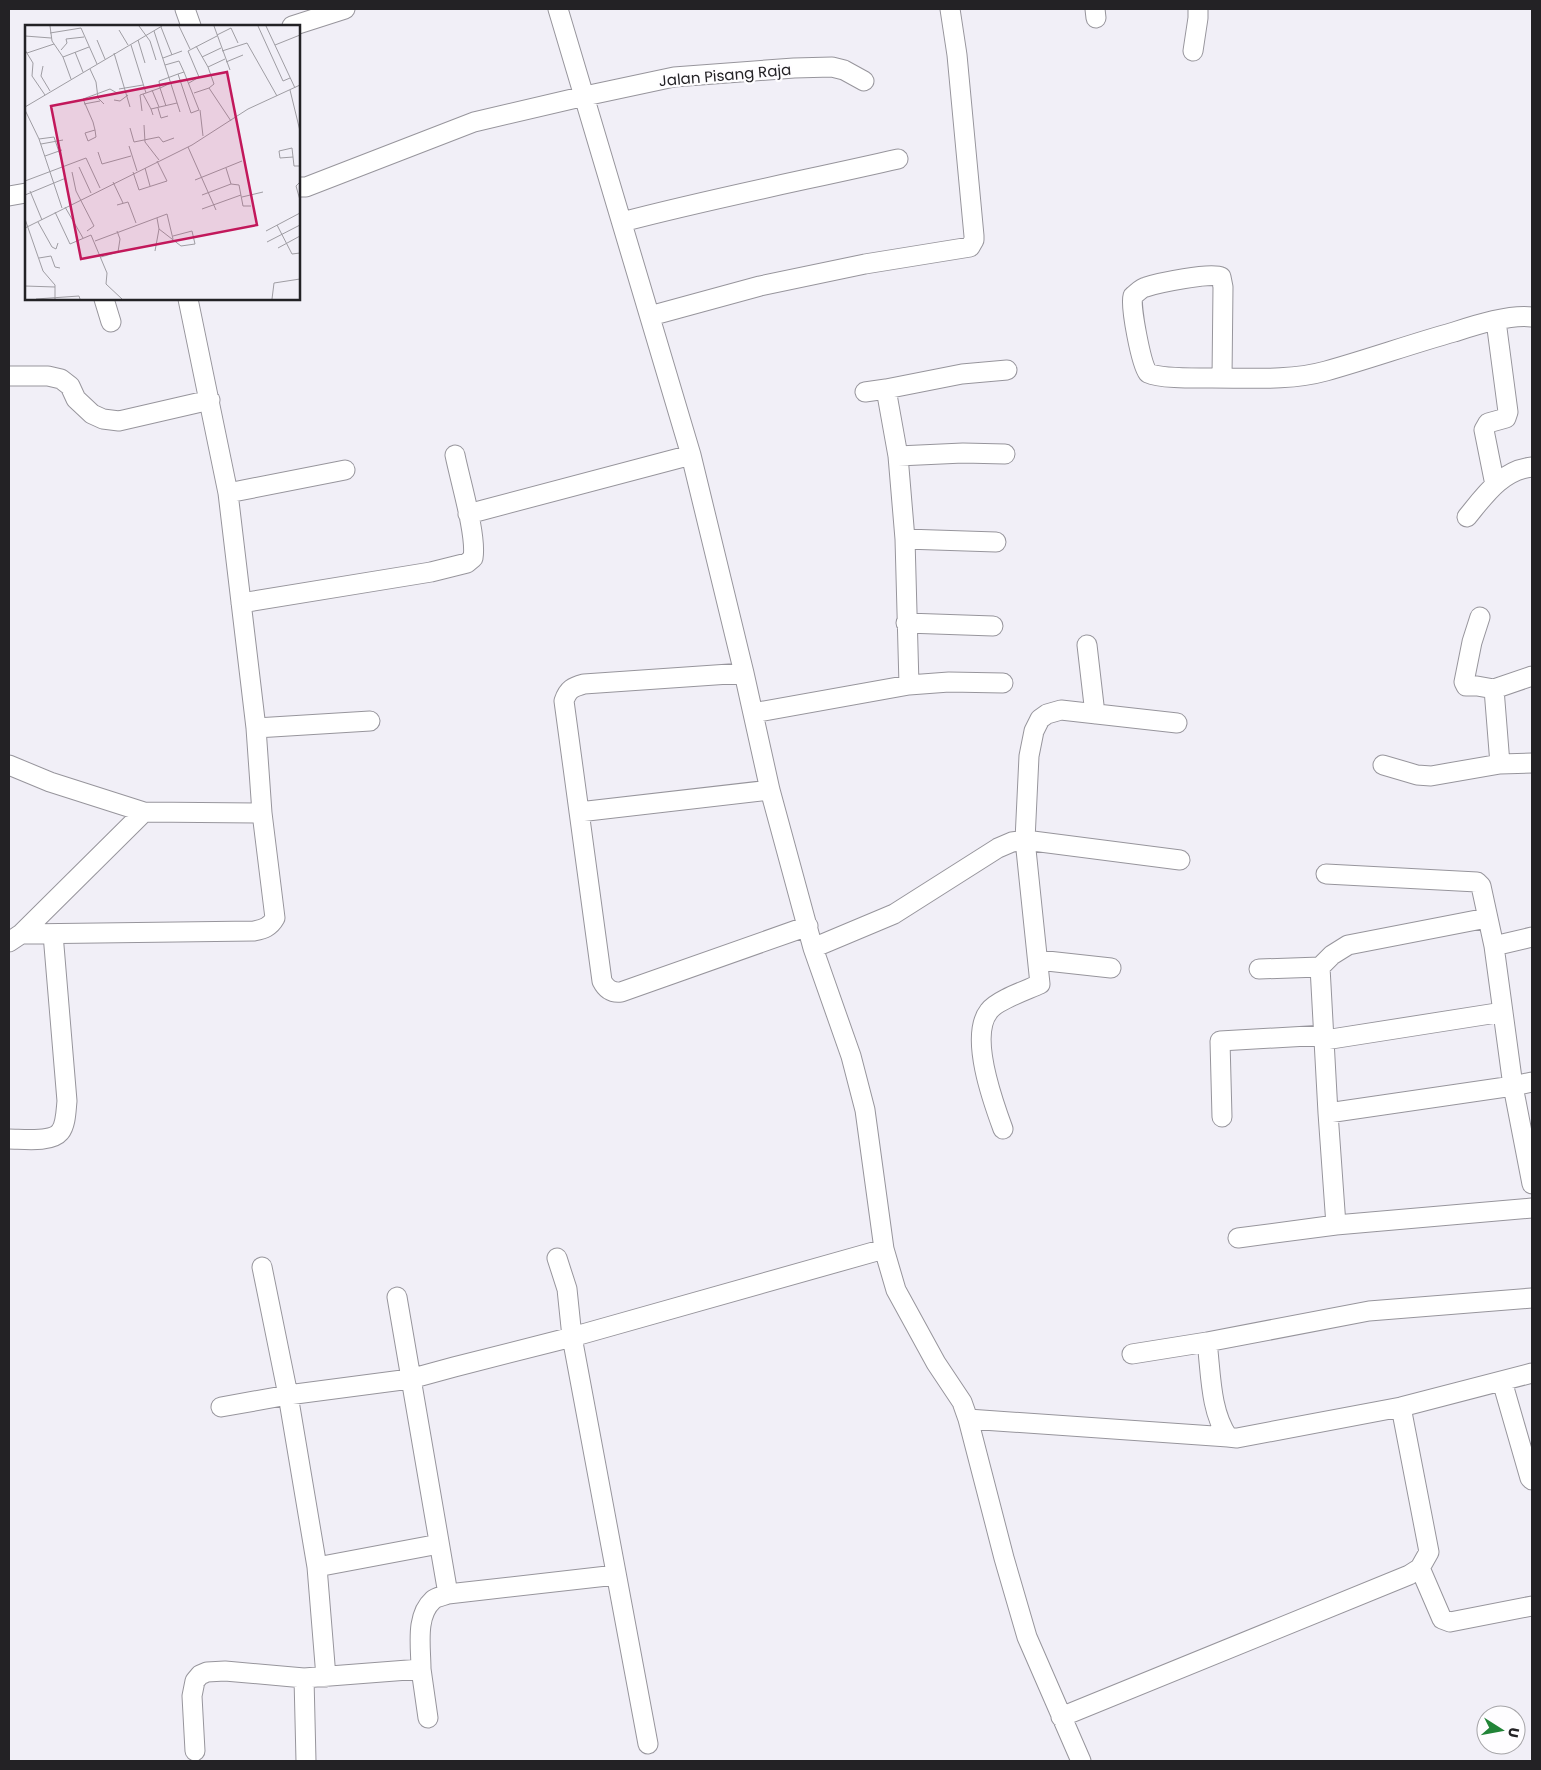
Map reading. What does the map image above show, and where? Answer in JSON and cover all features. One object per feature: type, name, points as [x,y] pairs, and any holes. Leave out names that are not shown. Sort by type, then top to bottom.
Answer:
[{"type":"street","points":[[185,9],[191,25]]},
{"type":"street","points":[[295,25],[345,9]]},
{"type":"street","points":[[558,9],[691,455],[744,673],[770,790],[813,948],[851,1056],[865,1110],[884,1249],[896,1290],[936,1363],[962,1402],[1027,1637],[1081,1761]]},
{"type":"street","points":[[650,316],[760,286],[865,264],[970,247],[974,236],[957,55],[950,9]]},
{"type":"street","points":[[1192,52],[1198,9]]},
{"type":"street","name":"Jalan Pisang Raja","points":[[300,187],[306,187],[474,122],[681,76],[832,67],[844,70],[864,81]]},
{"type":"street","points":[[622,222],[702,201],[898,159]]},
{"type":"street","points":[[9,196],[25,193]]},
{"type":"street","points":[[1222,378],[1223,286],[1221,277],[1218,275],[1205,276],[1144,287],[1133,296],[1132,308],[1143,359],[1148,373],[1157,375],[1222,378],[1306,376],[1476,325],[1523,316],[1532,317]]},
{"type":"street","points":[[104,300],[111,322]]},
{"type":"street","points":[[15,938],[53,934],[254,931],[263,930],[271,925],[275,918],[262,813],[256,728],[228,493],[188,300]]},
{"type":"street","points":[[1495,485],[1484,430],[1488,423],[1506,418],[1508,412],[1496,321]]},
{"type":"street","points":[[865,392],[962,374],[1007,370]]},
{"type":"street","points":[[9,376],[48,376],[61,379],[70,386],[76,399],[92,414],[103,419],[119,421],[210,400]]},
{"type":"street","points":[[886,389],[898,456],[905,539],[909,685]]},
{"type":"street","points":[[898,456],[963,453],[1005,454]]},
{"type":"street","points":[[241,603],[431,572],[467,563],[473,558],[474,553],[468,514],[455,455]]},
{"type":"street","points":[[468,514],[691,455]]},
{"type":"street","points":[[1467,517],[1495,485],[1514,471],[1532,467]]},
{"type":"street","points":[[228,493],[345,470]]},
{"type":"street","points":[[905,539],[996,542]]},
{"type":"street","points":[[1480,617],[1472,642],[1464,682],[1466,686],[1494,689],[1532,676]]},
{"type":"street","points":[[906,623],[993,626]]},
{"type":"street","points":[[1087,645],[1095,714]]},
{"type":"street","points":[[744,673],[584,684],[567,691],[564,701],[602,981],[604,987],[609,990],[621,992],[808,926]]},
{"type":"street","points":[[753,713],[909,685],[949,682],[1003,682]]},
{"type":"street","points":[[1494,689],[1500,764]]},
{"type":"street","points":[[1003,1129],[988,1089],[982,1047],[982,1021],[990,1009],[1008,998],[1040,984],[1025,840],[1029,756],[1034,731],[1040,719],[1047,714],[1061,710],[1177,723]]},
{"type":"street","points":[[256,728],[370,721]]},
{"type":"street","points":[[1383,765],[1417,775],[1431,776],[1500,764],[1532,762]]},
{"type":"street","points":[[9,765],[50,782],[144,812],[262,813]]},
{"type":"street","points":[[579,812],[770,790]]},
{"type":"street","points":[[15,938],[144,812]]},
{"type":"street","points":[[813,948],[894,914],[998,848],[1012,842],[1025,840],[1180,860]]},
{"type":"street","points":[[1326,874],[1476,882],[1481,886],[1494,946],[1513,1086],[1532,1184]]},
{"type":"street","points":[[1259,969],[1320,967],[1332,955],[1348,945],[1487,918]]},
{"type":"street","points":[[9,1138],[48,1139],[60,1132],[64,1121],[67,1101],[53,934]]},
{"type":"street","points":[[1494,946],[1532,938]]},
{"type":"street","points":[[1038,960],[1111,968]]},
{"type":"street","points":[[1320,967],[1336,1225]]},
{"type":"street","points":[[1222,1117],[1220,1041],[1325,1038],[1503,1012]]},
{"type":"street","points":[[1328,1113],[1532,1082]]},
{"type":"street","points":[[1238,1238],[1336,1225],[1532,1208]]},
{"type":"street","points":[[220,1407],[288,1395],[410,1379],[572,1337],[884,1249]]},
{"type":"street","points":[[557,1258],[567,1289],[572,1337],[648,1744]]},
{"type":"street","points":[[262,1267],[288,1395],[317,1567],[326,1677]]},
{"type":"street","points":[[397,1297],[448,1594]]},
{"type":"street","points":[[1132,1354],[1207,1342],[1369,1311],[1532,1298]]},
{"type":"street","points":[[1207,1342],[1215,1402],[1221,1424],[1228,1437]]},
{"type":"street","points":[[968,1419],[1241,1439],[1401,1407],[1532,1373]]},
{"type":"street","points":[[1502,1381],[1532,1480]]},
{"type":"street","points":[[1061,1717],[1408,1575],[1420,1568],[1429,1552],[1401,1407]]},
{"type":"street","points":[[317,1567],[439,1544]]},
{"type":"street","points":[[1420,1568],[1442,1619],[1450,1622],[1532,1606]]},
{"type":"street","points":[[428,1718],[421,1669],[420,1630],[424,1612],[434,1599],[448,1594],[616,1575]]},
{"type":"street","points":[[195,1751],[192,1696],[196,1680],[200,1675],[217,1670],[304,1678],[421,1669]]},
{"type":"street","points":[[304,1678],[306,1761]]}]
